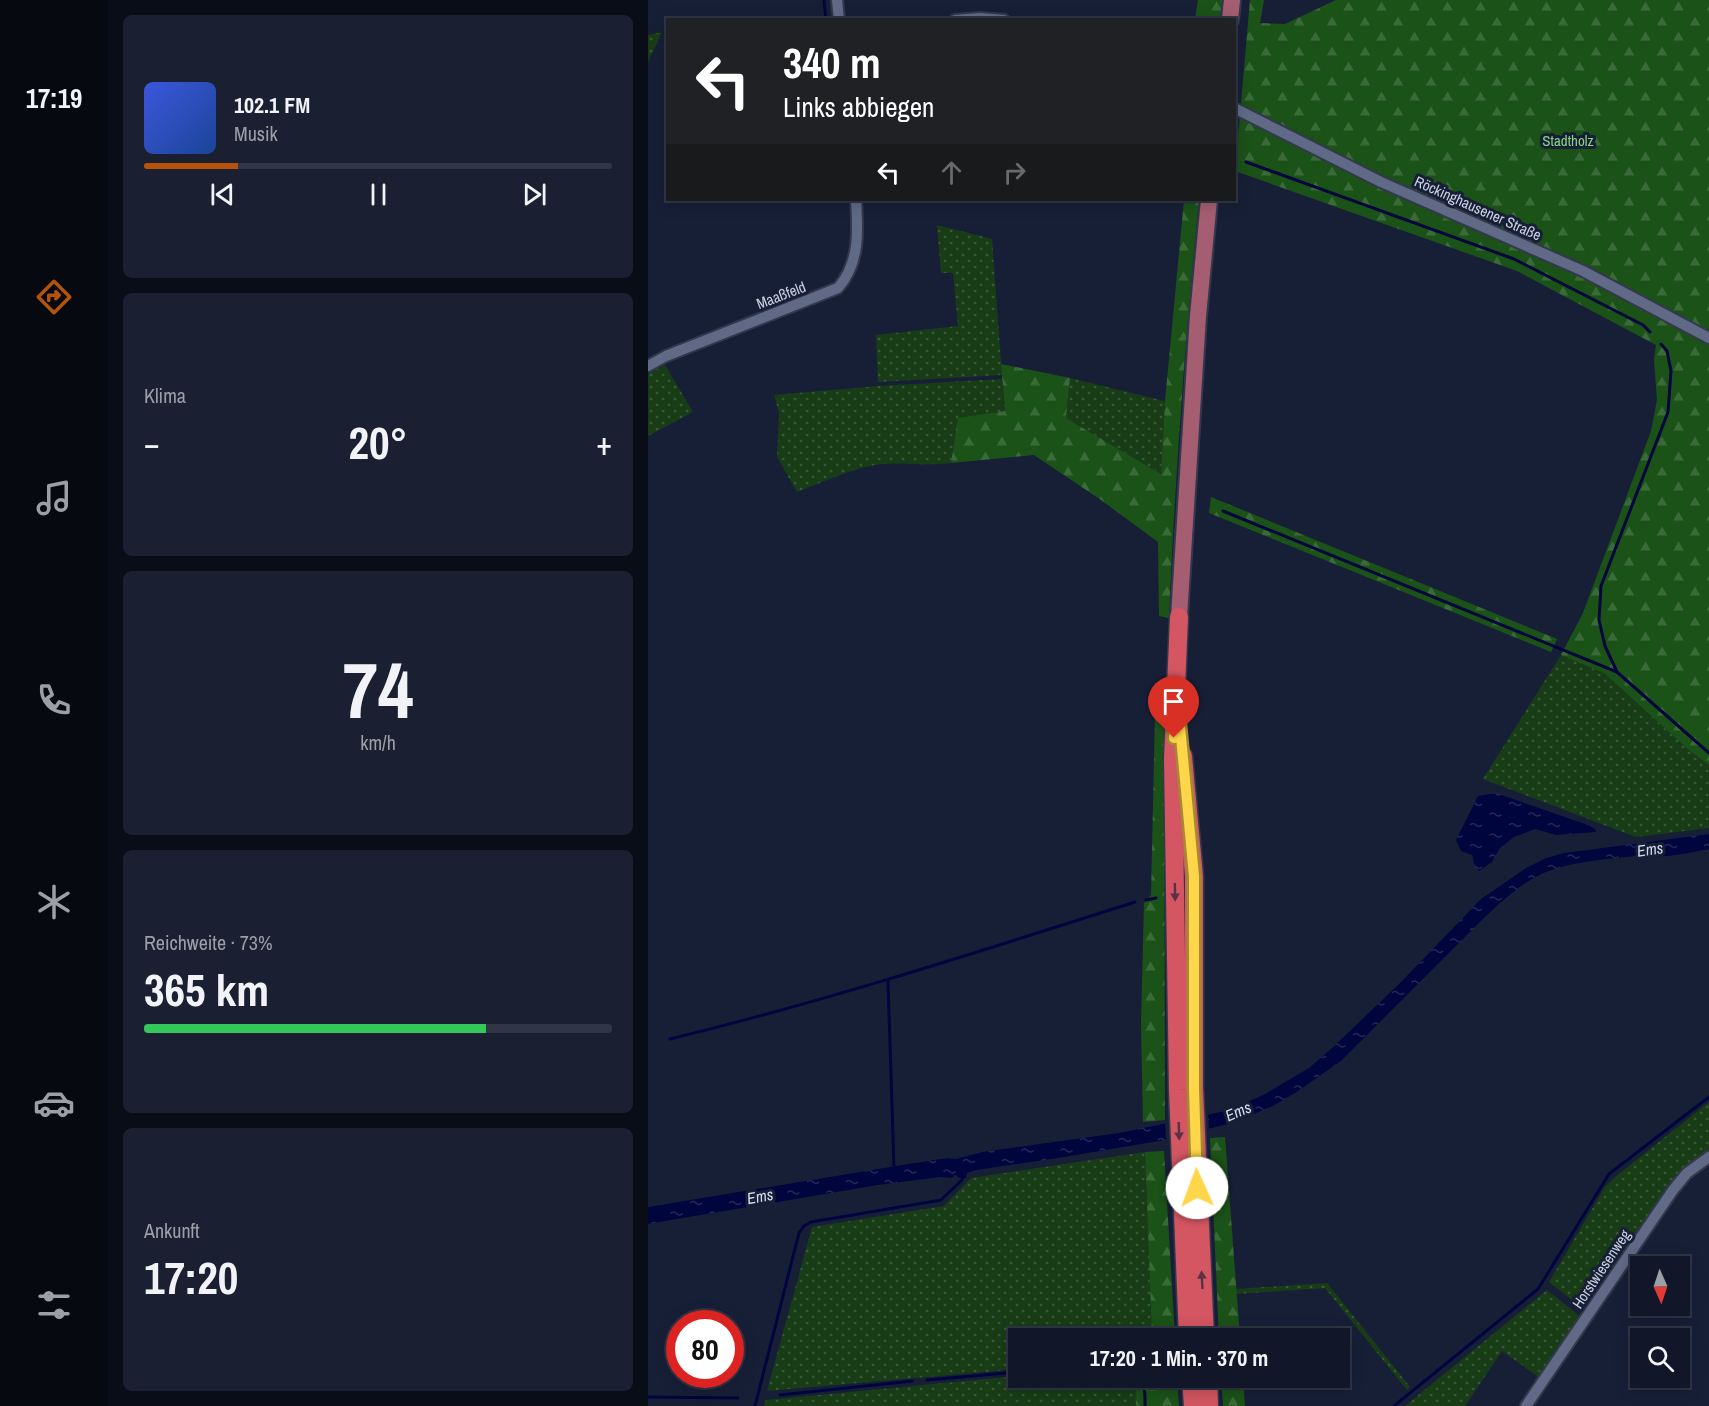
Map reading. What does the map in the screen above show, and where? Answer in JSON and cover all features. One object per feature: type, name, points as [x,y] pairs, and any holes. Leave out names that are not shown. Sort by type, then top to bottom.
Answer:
[{"type":"highway","points":[[1179,617],[1173,759],[1186,1089],[1188,1328]]},
{"type":"highway","points":[[1188,1169],[1204,1328]]},
{"type":"highway","points":[[1192,1388],[1193,1406]]},
{"type":"highway","points":[[1208,1388],[1209,1406]]},
{"type":"main road","points":[[1230,18],[1232,0]]},
{"type":"main road","points":[[1179,617],[1198,316],[1209,201]]},
{"type":"street","points":[[837,0],[839,18]]},
{"type":"street","name":"Röckinghausener Straße","points":[[1236,109],[1381,182],[1583,271],[1709,338]]},
{"type":"street","name":"Maaßfeld","points":[[648,366],[666,356],[838,288],[852,265],[858,235],[856,201]]},
{"type":"street","name":"Horstwiesenweg","points":[[1526,1406],[1673,1190],[1687,1173],[1709,1157]]},
{"type":"green space","points":[[1198,0],[1223,0],[1220,18],[1195,18]]},
{"type":"green space","name":"Stadtholz","points":[[1250,0],[1264,0],[1260,23],[1285,24],[1336,0],[1709,0],[1709,765],[1690,751],[1604,673],[1561,655],[1583,613],[1651,431],[1657,400],[1654,360],[1656,345],[1517,271],[1236,171]]},
{"type":"green space","points":[[662,32],[648,62],[648,35]]},
{"type":"green space","points":[[1184,201],[1199,201],[1181,409],[1169,618],[1159,616],[1158,542],[1101,500],[1034,455],[951,463],[958,418],[1005,411],[1001,364],[1070,378],[1066,418],[1161,474],[1165,401]]},
{"type":"green space","points":[[937,225],[992,239],[1002,375],[878,382],[876,335],[958,326],[953,273],[941,273]]},
{"type":"green space","points":[[665,365],[693,412],[648,436],[648,374]]},
{"type":"green space","points":[[1070,378],[1165,401],[1161,474],[1066,418]]},
{"type":"green space","points":[[1002,379],[1005,411],[958,419],[951,463],[870,466],[797,492],[777,457],[779,413],[774,395]]},
{"type":"green space","points":[[1211,497],[1557,639],[1551,652],[1209,513]]},
{"type":"green space","points":[[1561,655],[1604,673],[1690,751],[1709,765],[1709,828],[1636,837],[1483,779]]},
{"type":"green space","points":[[1155,714],[1164,714],[1165,1120],[1143,1122],[1141,1024],[1144,903],[1151,895]]},
{"type":"green space","points":[[1709,1102],[1709,1153],[1705,1155],[1586,1311],[1549,1282],[1605,1187]]},
{"type":"green space","points":[[1225,1137],[1239,1328],[1219,1328],[1210,1138]]},
{"type":"green space","points":[[1164,1151],[1174,1328],[1152,1328],[1145,1152]]},
{"type":"green space","points":[[1145,1152],[1152,1328],[1008,1328],[1008,1370],[767,1391],[812,1227],[944,1206],[971,1178]]},
{"type":"green space","points":[[1327,1283],[1410,1387],[1407,1390],[1325,1288],[1236,1294],[1235,1289]]},
{"type":"green space","points":[[1547,1290],[1578,1315],[1579,1322],[1540,1378],[1502,1351],[1465,1406],[1405,1406]]},
{"type":"green space","points":[[1008,1377],[1008,1388],[1135,1388],[1136,1406],[764,1406],[766,1400]]},
{"type":"green space","points":[[1135,1388],[1178,1388],[1179,1406],[1136,1406]]},
{"type":"green space","points":[[1222,1388],[1244,1388],[1245,1406],[1223,1406]]},
{"type":"water","points":[[1499,794],[1588,825],[1596,832],[1556,835],[1535,829],[1514,837],[1500,848],[1492,862],[1479,871],[1475,867],[1472,855],[1461,851],[1456,840],[1478,796]]},
{"type":"water","name":"Ems","points":[[1709,834],[1709,849],[1667,856],[1644,855],[1582,862],[1546,872],[1529,881],[1482,920],[1341,1061],[1273,1106],[1232,1123],[1159,1141],[976,1170],[967,1173],[966,1178],[959,1178],[955,1175],[952,1178],[940,1177],[878,1185],[648,1224],[648,1207],[908,1164],[947,1158],[956,1159],[982,1152],[1119,1133],[1230,1110],[1265,1094],[1309,1068],[1400,983],[1481,899],[1526,868],[1546,858],[1564,853]]},
{"type":"pier","points":[[1208,1112],[1209,1132],[1166,1142],[1165,1120]]},
{"type":"waterway","points":[[824,0],[826,18]]},
{"type":"waterway","points":[[1246,162],[1514,259],[1643,325],[1650,332]]},
{"type":"waterway","points":[[1617,672],[1605,646],[1599,620],[1601,586],[1668,412],[1671,371],[1667,351],[1661,344]]},
{"type":"waterway","points":[[1223,511],[1617,672],[1709,753]]},
{"type":"waterway","points":[[1146,900],[1156,898]]},
{"type":"waterway","points":[[670,1039],[846,992],[1135,902]]},
{"type":"waterway","points":[[888,981],[894,1168]]},
{"type":"waterway","points":[[1394,1406],[1538,1289],[1609,1174],[1709,1097]]},
{"type":"waterway","points":[[755,1406],[799,1233],[804,1226],[811,1222],[941,1200],[962,1180],[963,1175]]},
{"type":"waterway","points":[[927,1380],[1008,1373]]},
{"type":"waterway","points":[[780,1395],[912,1381]]},
{"type":"waterway","points":[[1144,1388],[1145,1406]]},
{"type":"waterway","points":[[648,1397],[738,1398]]},
{"type":"route","points":[[1174,738],[1177,694],[1194,876],[1194,1088],[1197,1188]]}]
